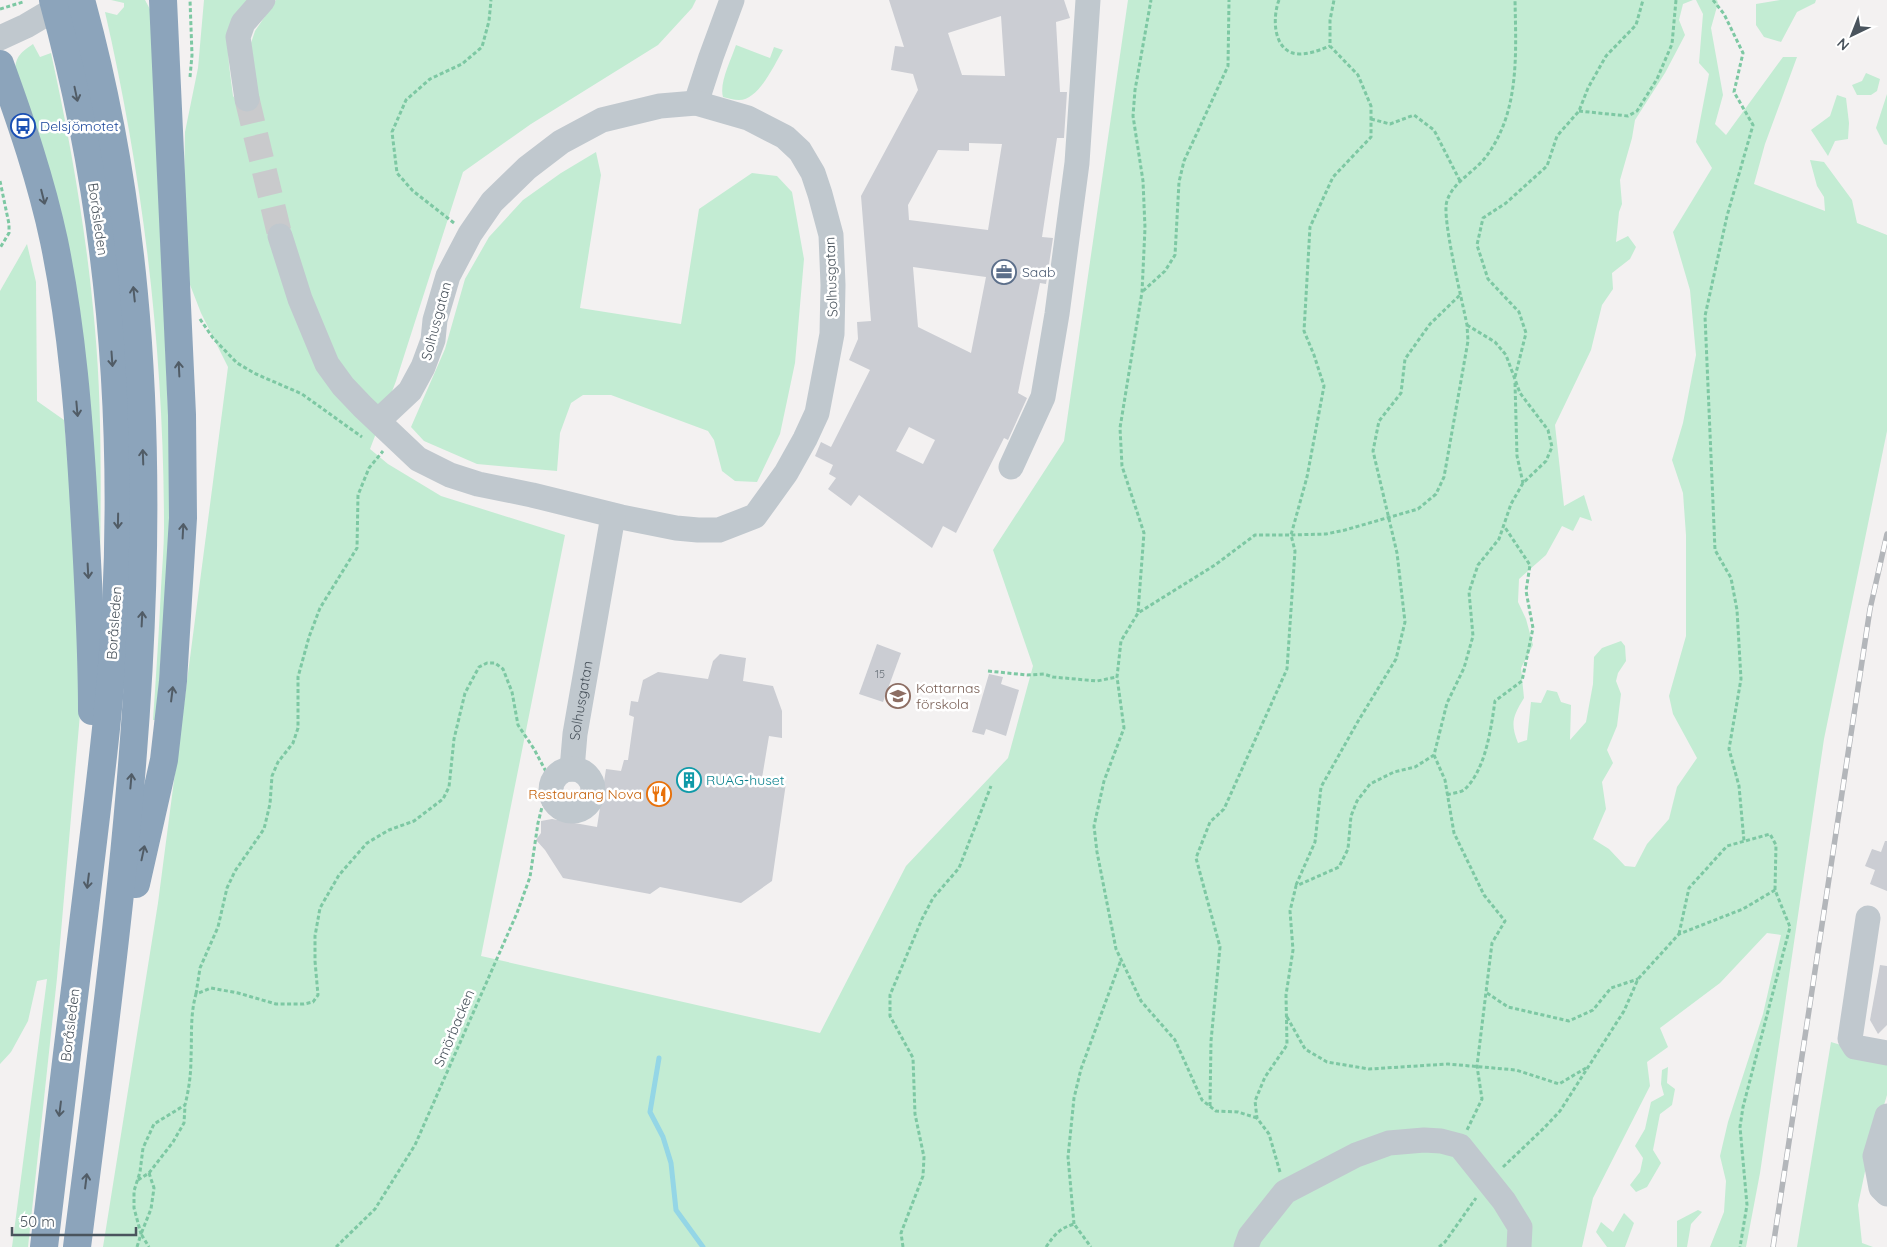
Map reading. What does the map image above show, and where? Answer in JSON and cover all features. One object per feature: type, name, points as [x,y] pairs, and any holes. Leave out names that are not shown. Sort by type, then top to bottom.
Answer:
[{"type":"highway","name":"Boråsleden","points":[[41,0],[66,46],[86,140],[101,231],[116,403],[118,509],[116,607],[108,708],[44,1247]]},
{"type":"highway","name":"Boråsleden","points":[[77,1247],[108,1003],[137,718],[144,514],[142,404],[126,218],[112,134],[92,38],[81,0]]},
{"type":"highway","points":[[108,1003],[164,760],[174,681],[180,581],[183,518],[182,415],[162,2]]},
{"type":"highway","points":[[0,64],[38,174],[54,241],[70,336],[81,455],[88,569],[94,832]]},
{"type":"street","points":[[0,38],[26,26],[70,0]]},
{"type":"street","points":[[247,99],[238,37],[243,23],[262,0]]},
{"type":"street","points":[[696,103],[732,0]]},
{"type":"street","points":[[1011,468],[1043,397],[1057,314],[1077,163],[1088,0]]},
{"type":"street","name":"Solhusgatan","points":[[280,236],[300,299],[327,364],[343,386],[378,421],[418,459],[450,475],[478,484],[613,516],[676,528],[719,530],[755,516],[786,473],[817,413],[832,334],[833,285],[831,235],[813,173],[800,151],[785,137],[748,118],[696,103],[660,106],[602,120],[561,142],[527,168],[492,202],[470,234],[448,276],[435,320],[433,340],[423,367],[410,391],[378,421]]},
{"type":"street","name":"Solhusgatan","points":[[559,784],[575,734],[613,516]]},
{"type":"street","points":[[1868,918],[1850,1039],[1854,1047],[1887,1052]]},
{"type":"street","points":[[1887,1116],[1875,1156],[1881,1188],[1887,1194]]},
{"type":"street","points":[[1246,1247],[1250,1236],[1285,1192],[1356,1155],[1389,1143],[1424,1140],[1441,1141],[1460,1146],[1504,1201],[1520,1227],[1518,1247]]},
{"type":"path","points":[[0,9],[41,0]]},
{"type":"path","points":[[470,234],[413,191],[397,173],[392,132],[406,100],[430,79],[462,64],[482,47],[489,21],[491,0]]},
{"type":"path","points":[[1138,613],[1144,533],[1122,466],[1120,428],[1142,292],[1145,228],[1143,181],[1133,116],[1135,90],[1151,0]]},
{"type":"path","points":[[1142,292],[1165,271],[1175,255],[1179,182],[1184,161],[1228,66],[1229,0]]},
{"type":"path","points":[[1279,0],[1275,11],[1276,32],[1282,46],[1297,54],[1309,54],[1330,46]]},
{"type":"path","points":[[1210,1106],[1211,1040],[1220,947],[1196,858],[1210,822],[1224,809],[1287,669],[1295,551],[1291,535],[1307,477],[1324,386],[1304,331],[1310,227],[1333,177],[1371,137],[1371,106],[1358,75],[1330,46],[1330,20],[1334,0]]},
{"type":"path","points":[[1257,1118],[1238,1112],[1216,1111],[1202,1100],[1175,1040],[1141,1001],[1116,949],[1096,852],[1094,826],[1104,781],[1124,728],[1117,677],[1121,641],[1138,613],[1215,565],[1256,535],[1326,534],[1418,509],[1436,494],[1444,477],[1468,341],[1468,325],[1446,219],[1446,201],[1460,181],[1484,159],[1495,143],[1510,106],[1516,68],[1515,0]]},
{"type":"path","points":[[1523,483],[1517,456],[1515,379],[1526,332],[1519,312],[1488,279],[1477,245],[1483,218],[1506,203],[1546,166],[1557,136],[1579,111],[1588,88],[1606,56],[1636,25],[1643,0]]},
{"type":"path","points":[[1579,111],[1628,116],[1637,111],[1657,79],[1672,44],[1676,0]]},
{"type":"path","points":[[1713,0],[1724,14],[1744,52],[1734,92],[1753,124],[1727,216],[1705,316],[1715,550],[1731,578],[1737,610],[1740,679],[1729,749],[1739,786],[1744,841]]},
{"type":"path","points":[[1371,119],[1390,124],[1414,115],[1434,130],[1460,181]]},
{"type":"path","points":[[0,181],[9,224],[9,234],[0,248]]},
{"type":"path","points":[[1285,1192],[1276,1152],[1269,1134],[1257,1118],[1255,1101],[1265,1077],[1287,1045],[1286,995],[1293,950],[1290,911],[1296,886],[1315,842],[1321,788],[1357,723],[1396,660],[1405,622],[1397,553],[1373,451],[1379,421],[1401,393],[1405,359],[1430,324],[1461,294]]},
{"type":"path","points":[[1460,1146],[1482,1100],[1477,1066],[1492,943],[1505,922],[1484,895],[1454,833],[1444,780],[1434,755],[1447,703],[1464,668],[1473,636],[1469,592],[1478,565],[1499,539],[1511,504],[1523,483],[1546,461],[1552,448],[1548,430],[1520,393],[1506,356],[1495,342],[1468,325]]},
{"type":"path","points":[[138,1180],[149,1173],[173,1142],[184,1122],[189,1087],[192,1009],[200,968],[218,928],[227,888],[235,872],[264,829],[270,804],[272,776],[278,762],[293,743],[298,728],[298,677],[309,637],[320,608],[357,548],[358,495],[369,468],[383,451]]},
{"type":"path","points":[[1447,795],[1464,790],[1476,774],[1489,738],[1495,701],[1522,681],[1534,628],[1526,591],[1530,565],[1504,526]]},
{"type":"path","points":[[196,994],[211,988],[238,993],[276,1004],[304,1004],[313,1002],[318,995],[315,936],[320,908],[339,875],[367,843],[389,830],[414,821],[442,799],[449,787],[454,739],[465,693],[479,667],[495,663],[503,669],[512,692],[518,725],[559,784]]},
{"type":"path","points":[[988,671],[1026,675],[1044,674],[1097,681],[1117,677]]},
{"type":"path","points":[[1296,886],[1339,867],[1348,849],[1351,816],[1357,800],[1370,784],[1394,772],[1415,767],[1434,755]]},
{"type":"path","name":"Smörbacken","points":[[336,1247],[375,1209],[415,1145],[517,913],[530,877],[542,807],[559,784]]},
{"type":"path","points":[[903,1247],[901,1233],[924,1176],[924,1157],[915,1114],[913,1058],[890,1016],[890,995],[922,919],[933,898],[960,868],[991,786]]},
{"type":"path","points":[[1679,934],[1689,888],[1727,846],[1770,834],[1776,845],[1775,890],[1790,927],[1742,1113],[1740,1127],[1747,1204],[1740,1247]]},
{"type":"path","points":[[1560,1111],[1624,1010],[1638,979],[1679,934],[1743,909],[1775,890]]},
{"type":"path","points":[[1091,1247],[1074,1224],[1068,1157],[1074,1098],[1081,1069],[1121,959]]},
{"type":"path","points":[[1487,993],[1508,1007],[1569,1021],[1593,1010],[1611,988],[1638,979]]},
{"type":"path","points":[[1286,1015],[1305,1049],[1327,1062],[1369,1069],[1448,1064],[1477,1066],[1516,1070],[1559,1084],[1587,1068]]},
{"type":"path","points":[[149,1247],[141,1234],[134,1208],[134,1191],[138,1180],[143,1148],[154,1124],[185,1105]]},
{"type":"path","points":[[137,1247],[151,1208],[154,1188],[149,1173]]},
{"type":"path","points":[[1046,1247],[1055,1234],[1064,1227],[1074,1224]]},
{"type":"green space","points":[[111,0],[145,0],[152,13],[170,458],[170,540],[156,720],[153,720],[164,536],[163,463],[156,333],[141,204],[131,140],[105,12],[117,15],[124,7],[124,3]]},
{"type":"green space","points":[[204,0],[251,0],[228,49],[233,96],[240,104],[248,52],[255,31],[276,0],[696,0],[692,8],[658,45],[531,124],[463,172],[396,381],[370,449],[388,464],[441,496],[565,535],[481,956],[820,1033],[906,866],[1008,758],[1033,666],[993,550],[1064,441],[1128,0],[1693,0],[1683,4],[1679,20],[1685,35],[1665,73],[1635,120],[1620,180],[1622,204],[1619,212],[1616,242],[1628,236],[1636,247],[1630,259],[1612,273],[1613,289],[1602,305],[1591,350],[1555,425],[1564,506],[1584,495],[1592,521],[1580,517],[1573,531],[1562,526],[1546,555],[1519,579],[1518,602],[1526,619],[1533,645],[1521,668],[1524,698],[1517,710],[1513,725],[1518,743],[1527,740],[1531,702],[1541,703],[1547,690],[1557,692],[1561,702],[1571,705],[1570,740],[1586,722],[1593,684],[1594,657],[1602,648],[1621,641],[1625,646],[1626,661],[1618,673],[1616,681],[1621,694],[1617,726],[1607,750],[1613,763],[1602,782],[1606,809],[1593,839],[1609,849],[1625,866],[1635,867],[1647,844],[1669,819],[1677,787],[1697,758],[1673,714],[1669,696],[1686,636],[1686,535],[1683,493],[1672,460],[1683,423],[1696,355],[1690,290],[1673,232],[1712,168],[1696,142],[1709,74],[1699,63],[1703,14],[1696,0],[1717,0],[1718,3],[1711,28],[1723,95],[1715,124],[1726,135],[1783,57],[1797,57],[1765,144],[1754,184],[1825,211],[1824,197],[1817,186],[1810,160],[1824,162],[1852,200],[1857,223],[1887,235],[1887,431],[1824,739],[1760,1173],[1746,1247],[1710,1247],[1724,1212],[1726,1181],[1720,1156],[1728,1122],[1763,1014],[1781,935],[1767,933],[1720,983],[1660,1028],[1668,1047],[1647,1062],[1650,1086],[1593,1198],[1582,1247],[103,1247],[158,903],[228,367],[201,313],[187,277],[184,186],[185,132],[198,68]]},
{"type":"green space","points":[[1780,0],[1816,0],[1815,3],[1797,12],[1781,42],[1764,37],[1756,25],[1756,4]]},
{"type":"green space","points":[[33,44],[40,57],[51,53],[72,156],[88,259],[99,388],[100,568],[15,70],[20,54]]},
{"type":"green space","points":[[736,45],[770,58],[774,47],[783,50],[759,88],[753,94],[739,100],[723,97],[722,91],[724,78]]},
{"type":"green space","points":[[1866,73],[1880,79],[1877,91],[1871,95],[1857,95],[1852,85],[1862,81]]},
{"type":"green space","points":[[1887,94],[1887,145],[1884,144],[1876,128]]},
{"type":"green space","points":[[1837,95],[1846,98],[1849,123],[1848,139],[1835,141],[1828,156],[1811,130],[1830,116]]},
{"type":"green space","points":[[596,152],[601,175],[580,308],[681,324],[699,209],[752,173],[777,176],[792,192],[804,259],[795,363],[780,434],[757,482],[735,481],[722,471],[714,440],[708,431],[611,395],[583,395],[571,403],[560,433],[557,471],[477,464],[424,441],[411,427],[445,349],[465,279],[489,237],[523,200],[561,173]]},
{"type":"green space","points":[[27,244],[36,282],[37,401],[64,420],[80,595],[80,714],[57,978],[28,1247],[12,1247],[47,979],[37,981],[28,1021],[11,1052],[0,1064],[0,291]]},
{"type":"green space","points":[[1831,1042],[1887,1059],[1887,1095],[1867,1162],[1858,1205],[1862,1243],[1873,1247],[1797,1247]]},
{"type":"green space","points":[[1668,1067],[1667,1083],[1675,1089],[1672,1105],[1660,1114],[1653,1150],[1661,1163],[1647,1187],[1636,1192],[1630,1185],[1640,1172],[1643,1158],[1635,1146],[1645,1129],[1651,1102],[1664,1095],[1661,1084],[1662,1070]]},
{"type":"green space","points":[[1698,1210],[1702,1212],[1691,1224],[1687,1247],[1677,1247],[1677,1221]]},
{"type":"green space","points":[[1624,1213],[1634,1223],[1625,1247],[1607,1247],[1596,1232],[1601,1222],[1613,1232]]},
{"type":"building","name":"Saab","points":[[889,0],[1064,0],[1070,18],[1056,22],[1060,92],[1067,92],[1064,138],[1057,138],[1042,237],[1053,238],[1046,284],[1040,283],[1018,393],[1027,398],[1008,440],[1004,438],[956,533],[943,526],[932,548],[859,495],[851,506],[828,489],[836,478],[829,474],[833,465],[815,456],[821,442],[831,447],[870,370],[849,360],[858,339],[857,322],[871,321],[861,196],[918,90],[913,74],[891,70],[895,46],[904,47]],"holes":[[[1001,16],[1005,76],[962,75],[948,33]],[[969,143],[1002,144],[988,230],[909,220],[908,205],[938,150],[969,151]],[[913,267],[986,277],[971,353],[918,327]],[[909,427],[935,440],[923,464],[896,451]]]},
{"type":"building","points":[[877,644],[901,653],[883,702],[859,694]]},
{"type":"building","name":"RUAG-huset","points":[[720,654],[746,658],[743,681],[773,686],[782,711],[782,738],[769,736],[762,778],[786,783],[772,881],[741,903],[660,887],[650,894],[563,878],[545,850],[536,840],[541,833],[541,821],[552,819],[597,827],[606,769],[621,771],[624,760],[628,760],[634,717],[629,715],[631,701],[638,702],[643,680],[658,672],[708,679],[713,661]]},
{"type":"building","points":[[989,674],[1003,677],[1001,684],[1019,690],[1006,736],[986,729],[984,735],[972,732]]},
{"type":"building","points":[[1885,841],[1887,841],[1887,891],[1870,884],[1875,870],[1865,866],[1872,849],[1881,852]]},
{"type":"building","points":[[1880,965],[1887,966],[1887,1025],[1878,1034],[1870,1020]]},
{"type":"waterway","points":[[659,1058],[650,1112],[663,1137],[671,1163],[676,1210],[703,1247]]},
{"type":"tunnel","points":[[247,99],[280,236]]},
{"type":"railway","points":[[1773,1247],[1870,609],[1887,534]]},
{"type":"place","name":"Delsjömotet","points":[[23,126]]},
{"type":"place","name":"Saab","points":[[1004,272]]},
{"type":"place","name":"Kottarnas förskola","points":[[898,696]]},
{"type":"place","name":"RUAG-huset","points":[[689,780]]},
{"type":"place","name":"Restaurang Nova","points":[[659,794]]}]
